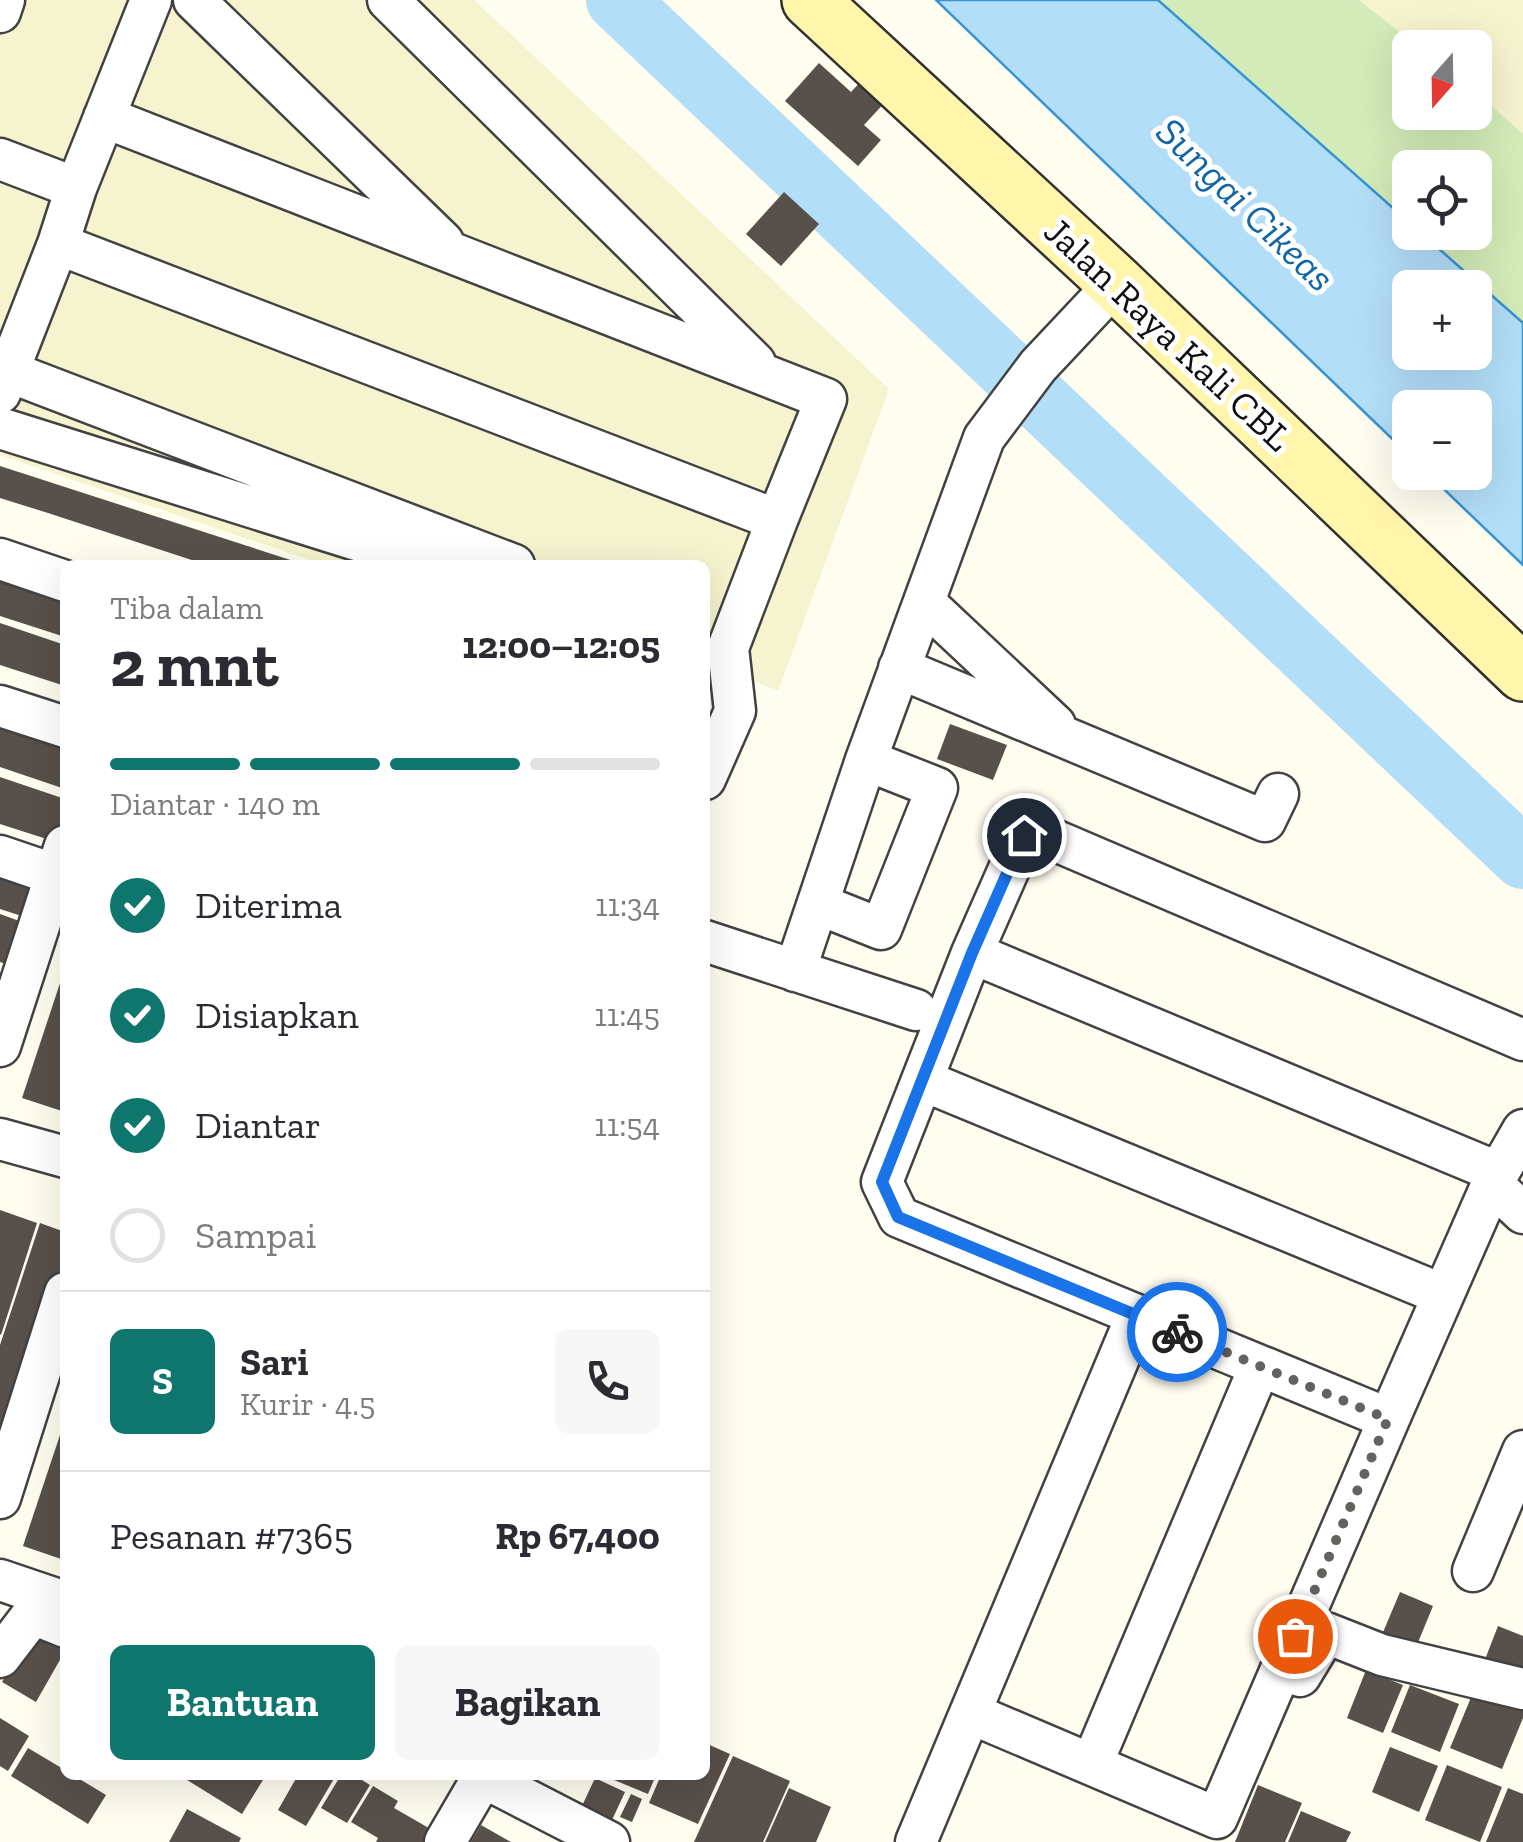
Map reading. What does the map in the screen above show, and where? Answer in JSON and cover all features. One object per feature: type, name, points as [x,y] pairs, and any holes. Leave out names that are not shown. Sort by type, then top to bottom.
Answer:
[{"type":"main road","name":"Jalan Raya Kali CBL","points":[[810,0],[1116,283],[1523,672]]},
{"type":"street","points":[[0,12],[4,0]]},
{"type":"street","points":[[151,0],[4,382],[500,560]]},
{"type":"street","points":[[194,0],[457,255]]},
{"type":"street","points":[[388,0],[768,376]]},
{"type":"street","points":[[104,117],[826,398],[777,520],[716,643],[735,711],[710,768]]},
{"type":"street","points":[[0,159],[76,188]]},
{"type":"street","points":[[58,244],[777,520]]},
{"type":"street","points":[[794,971],[866,760],[984,438],[1038,366],[1116,283]]},
{"type":"street","points":[[0,428],[420,560]]},
{"type":"street","points":[[0,559],[60,579]]},
{"type":"street","points":[[924,602],[1076,744]]},
{"type":"street","points":[[899,668],[1265,821],[1278,794]]},
{"type":"street","points":[[0,706],[60,726]]},
{"type":"street","points":[[818,904],[882,929],[937,788],[866,760]]},
{"type":"street","points":[[1388,1419],[898,1217],[882,1182],[972,953],[1024,835],[1047,836],[1523,1040]]},
{"type":"street","points":[[0,856],[60,860],[6,998],[0,1046]]},
{"type":"street","points":[[710,944],[916,1010]]},
{"type":"street","points":[[972,953],[1494,1178],[1523,1213]]},
{"type":"street","points":[[922,1080],[1441,1294]]},
{"type":"street","points":[[970,1713],[1217,1818],[1441,1294],[1494,1178],[1523,1130]]},
{"type":"street","points":[[0,1139],[60,1156]]},
{"type":"street","points":[[0,1498],[60,1309]]},
{"type":"street","points":[[916,1842],[1137,1315]]},
{"type":"street","points":[[1092,1764],[1260,1366]]},
{"type":"street","points":[[1473,1571],[1523,1450]]},
{"type":"street","points":[[0,1580],[54,1615],[0,1657]]},
{"type":"street","points":[[1224,1842],[1293,1688],[1326,1633],[1382,1656],[1523,1690]]},
{"type":"street","points":[[445,1842],[479,1780]]},
{"type":"street","points":[[489,1780],[609,1842]]},
{"type":"shaded area","points":[[0,0],[474,0],[889,389],[778,691],[710,662],[710,560],[310,560],[0,455]]},
{"type":"shaded area","points":[[1359,0],[1523,0],[1523,134],[1492,106],[1492,30],[1397,30]]},
{"type":"green space","points":[[1158,0],[1359,0],[1397,30],[1392,30],[1392,130],[1492,130],[1492,106],[1523,134],[1523,323],[1492,296],[1492,270],[1463,270],[1440,250],[1492,250],[1492,150],[1392,150],[1392,207]]},
{"type":"water","name":"Sungai Cikeas","points":[[936,0],[1158,0],[1392,207],[1392,250],[1440,250],[1463,270],[1392,270],[1392,370],[1492,370],[1492,296],[1523,323],[1523,565],[1445,490],[1492,490],[1492,390],[1392,390],[1392,439]]},
{"type":"building","points":[[819,63],[851,92],[864,78],[888,99],[864,125],[881,140],[858,166],[785,101]]},
{"type":"building","points":[[784,192],[819,224],[781,266],[746,234]]},
{"type":"building","points":[[0,466],[291,560],[192,560],[0,498]]},
{"type":"building","points":[[0,575],[60,595],[60,635],[0,616]]},
{"type":"building","points":[[0,623],[60,643],[60,684],[0,665]]},
{"type":"building","points":[[0,721],[60,742],[60,787],[0,767]]},
{"type":"building","points":[[950,724],[1007,745],[993,780],[937,759]]},
{"type":"building","points":[[0,777],[60,797],[59,843],[0,824]]},
{"type":"building","points":[[0,863],[48,878],[34,920],[0,909]]},
{"type":"building","points":[[0,914],[33,926],[19,968],[0,962]]},
{"type":"building","points":[[60,983],[60,1110],[22,1098]]},
{"type":"building","points":[[0,1210],[37,1223],[1,1335],[0,1334]]},
{"type":"building","points":[[40,1223],[60,1230],[60,1302],[0,1491],[0,1345]]},
{"type":"building","points":[[60,1435],[60,1559],[23,1546]]},
{"type":"building","points":[[1400,1592],[1433,1606],[1412,1657],[1378,1644]]},
{"type":"building","points":[[1498,1626],[1523,1636],[1523,1665],[1518,1677],[1484,1662]]},
{"type":"building","points":[[33,1631],[60,1648],[60,1660],[36,1702],[2,1682]]},
{"type":"building","points":[[1366,1670],[1403,1685],[1383,1733],[1347,1718]]},
{"type":"building","points":[[1477,1683],[1523,1702],[1523,1718],[1502,1769],[1450,1748]]},
{"type":"building","points":[[1410,1685],[1459,1704],[1440,1752],[1391,1732]]},
{"type":"building","points":[[0,1718],[29,1736],[8,1771],[0,1766]]},
{"type":"building","points":[[710,1745],[730,1754],[698,1824],[649,1803],[659,1780],[710,1780]]},
{"type":"building","points":[[1390,1747],[1438,1766],[1419,1812],[1372,1792]]},
{"type":"building","points":[[28,1748],[60,1767],[60,1780],[81,1780],[106,1795],[88,1824],[11,1776]]},
{"type":"building","points":[[733,1756],[790,1781],[763,1842],[694,1842]]},
{"type":"building","points":[[1447,1765],[1502,1787],[1480,1842],[1425,1820]]},
{"type":"building","points":[[187,1780],[263,1780],[242,1814]]},
{"type":"building","points":[[295,1780],[333,1780],[306,1826],[278,1810]]},
{"type":"building","points":[[338,1780],[362,1780],[370,1785],[347,1823],[321,1808]]},
{"type":"building","points":[[594,1780],[625,1792],[612,1820],[582,1806]]},
{"type":"building","points":[[614,1780],[654,1780],[648,1794]]},
{"type":"building","points":[[1258,1785],[1302,1803],[1285,1842],[1235,1842]]},
{"type":"building","points":[[373,1786],[398,1801],[394,1808],[441,1835],[437,1842],[376,1842],[378,1838],[351,1822]]},
{"type":"building","points":[[789,1788],[831,1807],[816,1842],[765,1842]]},
{"type":"building","points":[[1508,1788],[1523,1794],[1523,1842],[1486,1842]]},
{"type":"building","points":[[631,1794],[642,1799],[632,1822],[620,1817]]},
{"type":"building","points":[[187,1809],[241,1838],[239,1842],[169,1842]]},
{"type":"building","points":[[1301,1811],[1351,1832],[1346,1842],[1288,1842]]},
{"type":"building","points":[[481,1825],[511,1842],[471,1842]]},
{"type":"waterway","points":[[617,0],[1523,858]]},
{"type":"way so far","points":[[1177,1332],[1388,1419],[1295,1636]]},
{"type":"route","points":[[1024,835],[972,953],[882,1182],[898,1217],[1177,1332]]}]
